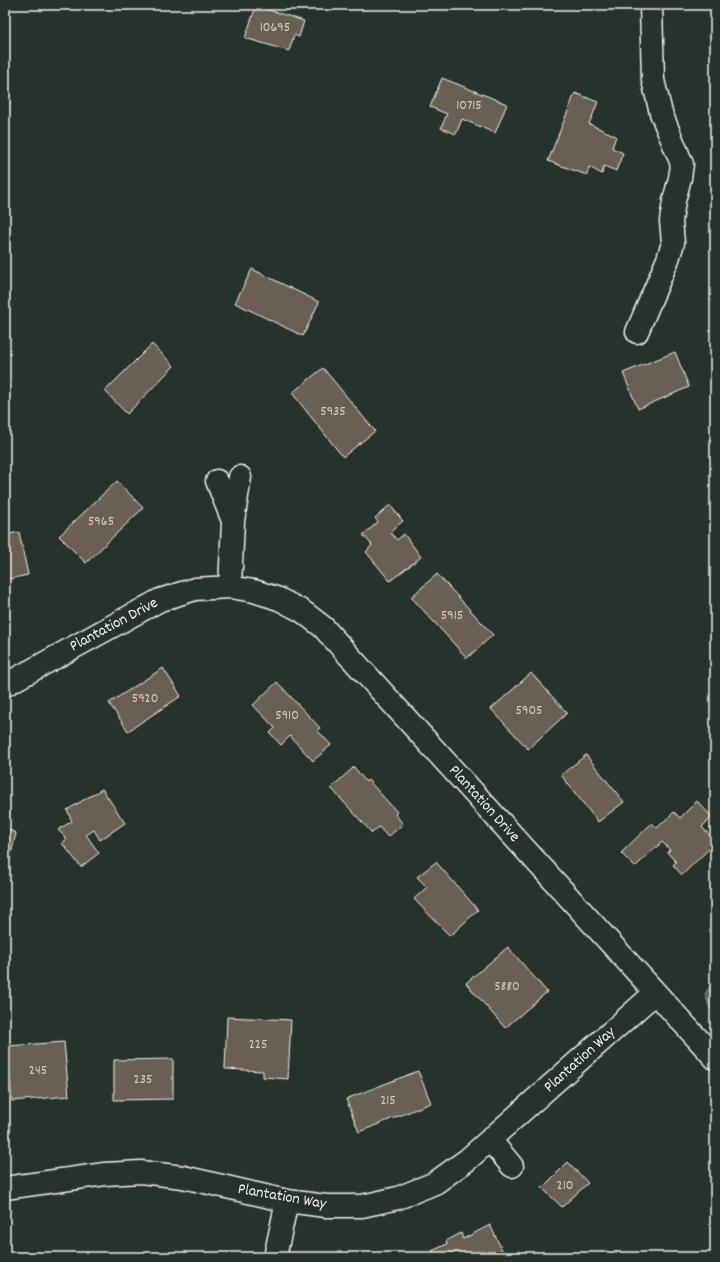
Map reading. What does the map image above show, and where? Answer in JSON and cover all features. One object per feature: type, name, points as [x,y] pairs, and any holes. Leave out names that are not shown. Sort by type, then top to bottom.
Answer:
[{"type":"street","points":[[637,332],[668,258],[673,242],[671,221],[682,164],[661,113],[653,80],[651,5]]},
{"type":"street","points":[[230,587],[233,521],[240,477]]},
{"type":"street","points":[[217,480],[233,521]]},
{"type":"street","name":"Plantation Drive","points":[[5,685],[160,600],[195,589],[230,587],[254,591],[279,599],[302,611],[323,627],[715,1058]]},
{"type":"street","name":"Plantation Way","points":[[5,1188],[105,1174],[141,1172],[183,1177],[287,1201],[326,1206],[362,1206],[398,1198],[435,1183],[468,1160],[655,993]]},
{"type":"street","points":[[490,1140],[512,1166]]},
{"type":"street","points":[[275,1257],[287,1201]]},
{"type":"water","points":[[715,979],[715,1014],[710,1008],[705,994]]},
{"type":"building","points":[[256,6],[304,21],[299,37],[294,35],[289,51],[245,38]]},
{"type":"building","points":[[442,78],[507,104],[495,133],[462,119],[456,134],[441,128],[447,114],[430,107]]},
{"type":"building","points":[[5,87],[7,87],[10,104],[5,105]]},
{"type":"building","points":[[575,93],[598,102],[589,124],[616,136],[612,148],[623,153],[616,171],[604,166],[602,174],[589,167],[587,175],[548,161]]},
{"type":"building","points":[[252,269],[319,302],[303,336],[235,303]]},
{"type":"building","points":[[152,344],[174,366],[127,414],[105,391]]},
{"type":"building","points":[[675,352],[689,387],[638,409],[623,373]]},
{"type":"building","points":[[323,368],[375,431],[343,457],[292,393]]},
{"type":"building","points":[[117,481],[143,508],[86,563],[59,536]]},
{"type":"building","points":[[390,505],[403,521],[390,532],[397,540],[404,534],[421,557],[390,581],[366,552],[372,545],[363,535],[378,522],[375,518]]},
{"type":"building","points":[[19,532],[28,575],[5,580],[5,535]]},
{"type":"building","points":[[437,574],[493,635],[467,658],[411,597]]},
{"type":"building","points":[[163,668],[181,696],[128,731],[109,703]]},
{"type":"building","points":[[531,673],[567,713],[528,749],[491,709]]},
{"type":"building","points":[[277,682],[320,728],[317,730],[331,745],[313,761],[290,736],[281,745],[270,733],[275,728],[253,705]]},
{"type":"building","points":[[586,755],[624,802],[598,822],[561,775]]},
{"type":"building","points":[[354,767],[366,782],[368,780],[397,812],[395,814],[403,824],[388,837],[379,827],[372,833],[331,788]]},
{"type":"building","points":[[102,789],[125,823],[100,840],[94,830],[86,835],[99,853],[81,867],[62,843],[67,839],[58,830],[72,821],[67,810]]},
{"type":"building","points":[[697,801],[712,817],[702,827],[715,841],[715,843],[682,875],[673,865],[676,862],[667,852],[670,850],[662,842],[635,867],[621,853],[652,823],[657,828],[674,812],[680,818]]},
{"type":"building","points":[[5,828],[16,833],[5,881]]},
{"type":"building","points":[[436,862],[478,910],[450,936],[414,899],[427,887],[417,877]]},
{"type":"building","points":[[508,947],[547,992],[505,1028],[466,983]]},
{"type":"building","points":[[227,1017],[291,1020],[288,1079],[263,1077],[263,1071],[225,1069]]},
{"type":"building","points":[[64,1042],[69,1096],[12,1101],[7,1046]]},
{"type":"building","points":[[173,1059],[173,1099],[114,1100],[114,1060]]},
{"type":"building","points":[[418,1071],[431,1103],[359,1132],[346,1099]]},
{"type":"building","points":[[568,1162],[588,1183],[562,1207],[542,1188]]},
{"type":"building","points":[[490,1225],[503,1252],[494,1257],[436,1257],[432,1251],[447,1244],[446,1241],[461,1233],[463,1239]]}]
